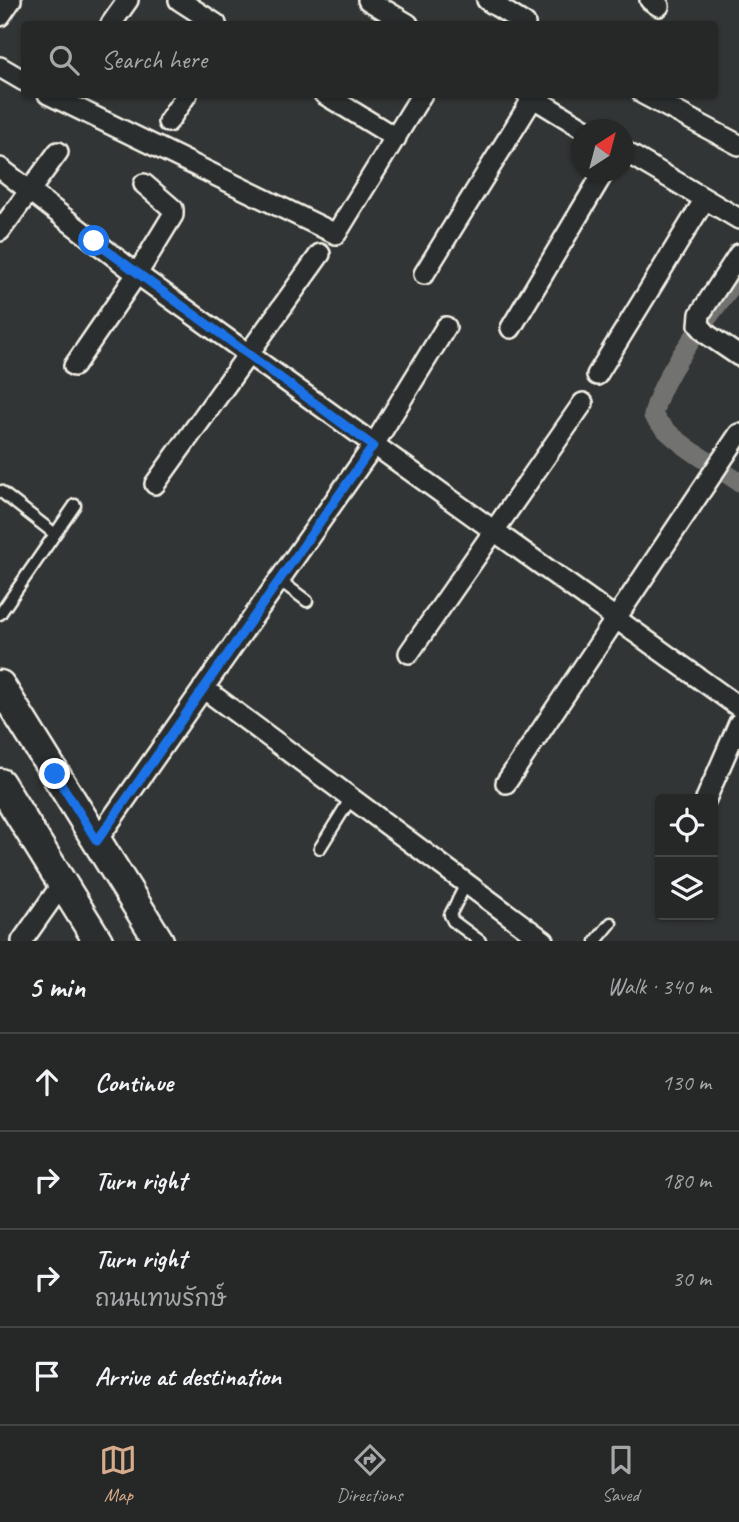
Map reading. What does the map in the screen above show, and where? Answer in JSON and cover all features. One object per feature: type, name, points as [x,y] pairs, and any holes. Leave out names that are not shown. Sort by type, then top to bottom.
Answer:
[{"type":"main road","points":[[0,685],[159,941]]},
{"type":"main road","points":[[0,783],[98,941]]},
{"type":"street","points":[[0,16],[11,0]]},
{"type":"street","points":[[113,21],[128,0]]},
{"type":"street","points":[[179,0],[211,21]]},
{"type":"street","points":[[368,0],[403,21]]},
{"type":"street","points":[[495,2],[521,21]]},
{"type":"street","points":[[0,67],[21,79]]},
{"type":"street","points":[[56,98],[336,234],[420,98]]},
{"type":"street","points":[[168,121],[184,98]]},
{"type":"street","points":[[331,98],[396,138]]},
{"type":"street","points":[[424,274],[529,98]]},
{"type":"street","points":[[533,98],[571,121]]},
{"type":"street","points":[[651,98],[739,145]]},
{"type":"street","points":[[0,231],[58,152]]},
{"type":"street","points":[[634,157],[739,219]]},
{"type":"street","points":[[0,168],[137,274],[493,533],[739,707]]},
{"type":"street","points":[[511,328],[598,182]]},
{"type":"street","points":[[74,366],[137,274],[173,215],[173,208],[144,184]]},
{"type":"street","points":[[597,375],[705,199]]},
{"type":"street","points":[[155,484],[320,254]]},
{"type":"street","points":[[739,254],[700,314],[703,330],[739,356]]},
{"type":"street","points":[[97,841],[373,446],[446,327]]},
{"type":"street","points":[[409,653],[583,403]]},
{"type":"street","points":[[506,783],[739,434]]},
{"type":"street","points":[[203,688],[544,941]]},
{"type":"street","points":[[708,794],[739,723]]},
{"type":"street","points":[[22,941],[62,884]]},
{"type":"lane","points":[[0,491],[55,534]]},
{"type":"lane","points":[[0,614],[75,505]]},
{"type":"lane","points":[[279,580],[307,601]]},
{"type":"lane","points":[[320,848],[351,798]]},
{"type":"lane","points":[[466,884],[450,915],[453,921],[480,941]]},
{"type":"lane","points":[[596,941],[611,923]]},
{"type":"waterway","points":[[739,276],[677,362],[666,381],[653,416],[682,444],[739,482]]},
{"type":"route","points":[[55,774],[97,841],[373,446],[94,241]]}]
